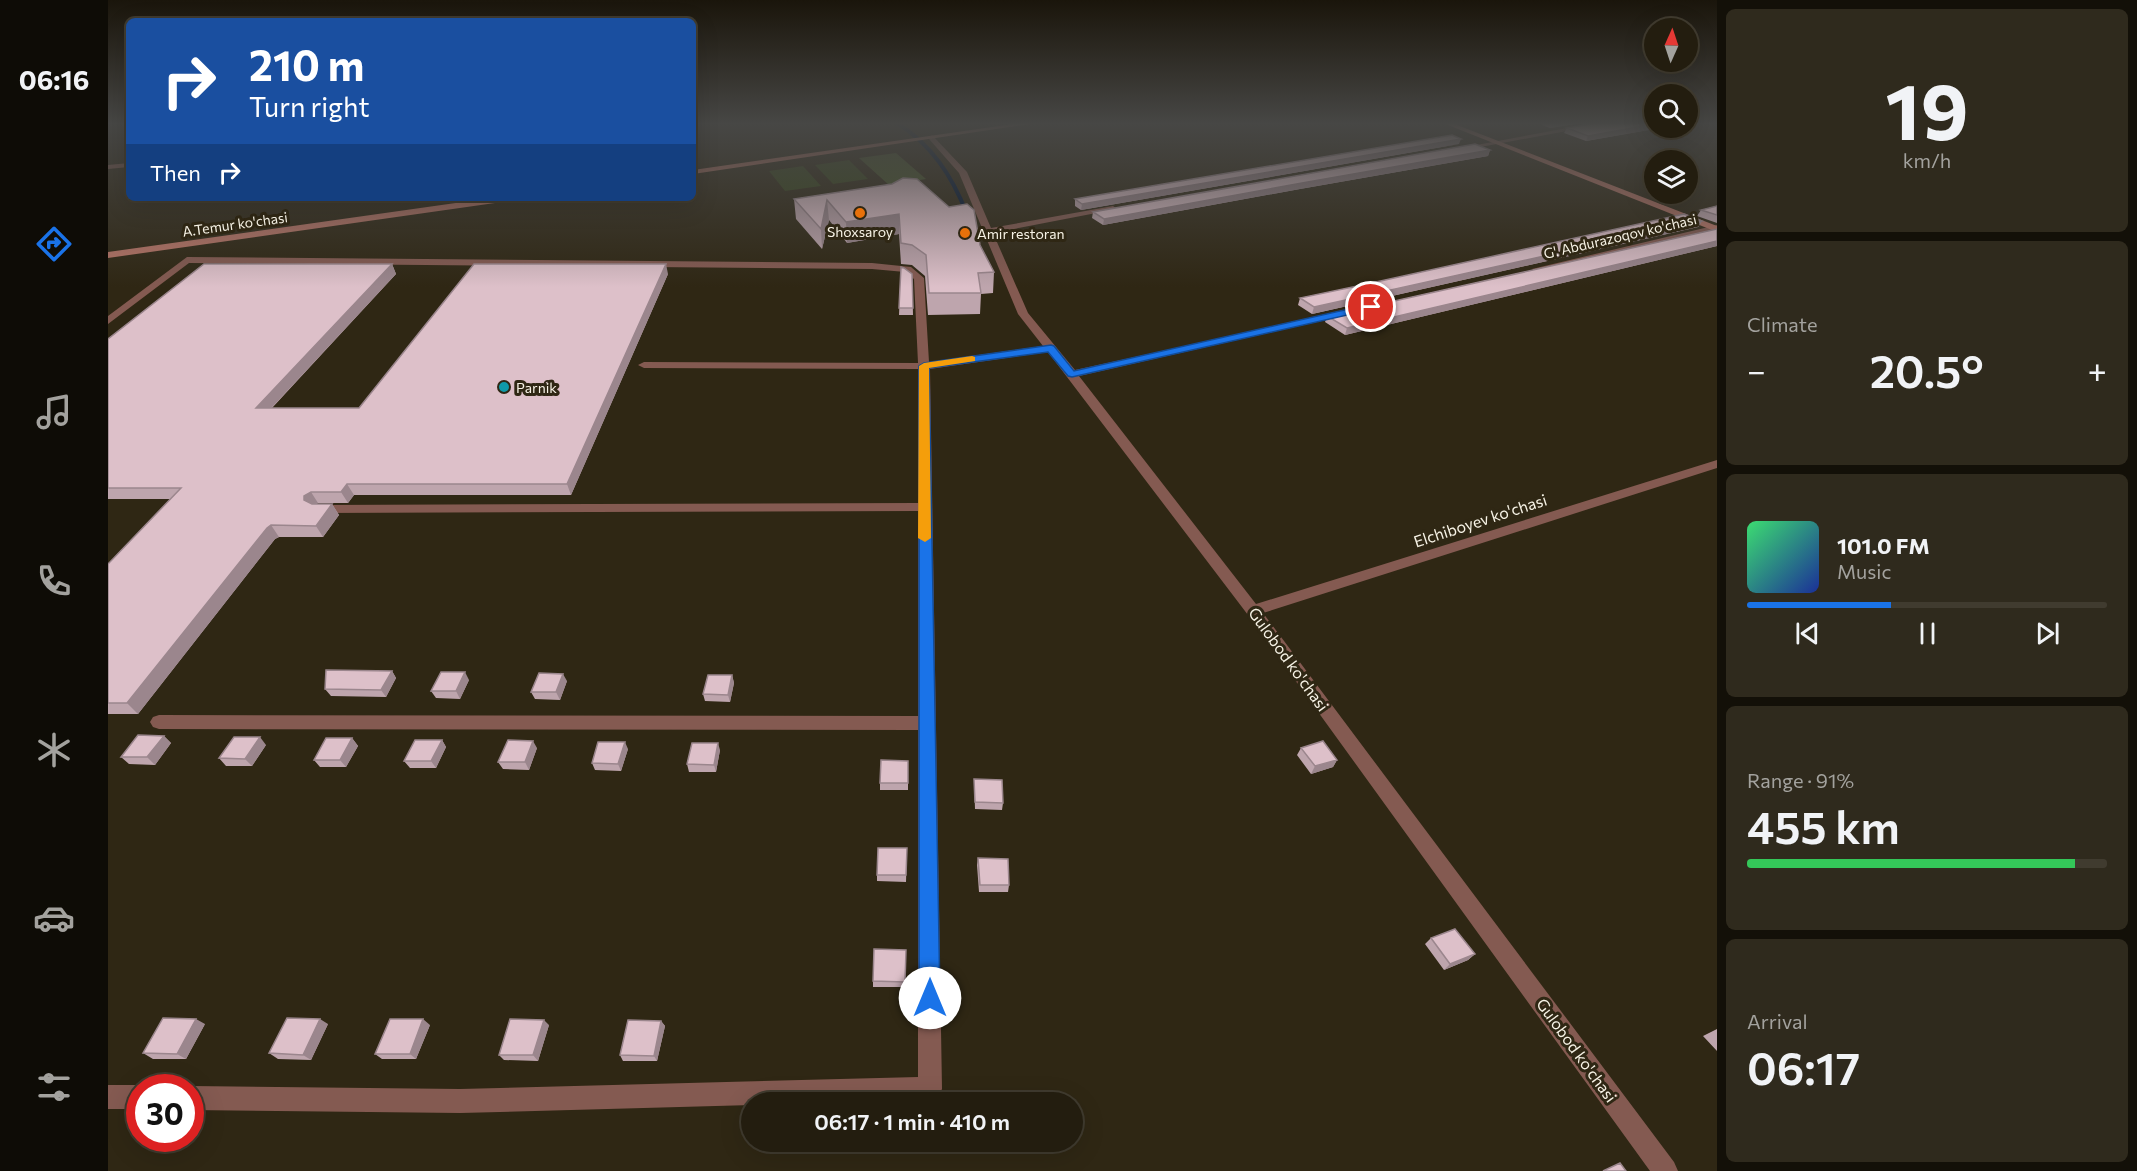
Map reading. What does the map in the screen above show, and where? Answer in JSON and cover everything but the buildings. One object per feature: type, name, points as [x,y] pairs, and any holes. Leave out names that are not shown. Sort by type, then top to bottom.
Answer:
[{"type":"main road","points":[[1587,178],[1717,228]]},
{"type":"main road","name":"A.Temur ko'chasi","points":[[108,255],[488,201]]},
{"type":"street","name":"Gulobod ko'chasi","points":[[966,178],[1023,314],[1072,374],[1253,610],[1665,1171]]},
{"type":"street","points":[[989,231],[1119,208]]},
{"type":"street","name":"G'. Abdurazoqov ko'chasi","points":[[1521,273],[1717,228]]},
{"type":"street","points":[[108,321],[187,260],[872,266],[908,269],[919,278],[924,366],[930,1089],[460,1101],[204,1098]]},
{"type":"street","points":[[1072,374],[1360,309]]},
{"type":"street","points":[[644,365],[924,366],[1051,348]]},
{"type":"street","name":"Elchiboyev ko'chasi","points":[[1253,610],[1717,464]]},
{"type":"street","points":[[319,509],[924,507]]},
{"type":"street","points":[[159,722],[927,723]]},
{"type":"street","points":[[108,1097],[126,1097]]},
{"type":"green space","points":[[774,178],[813,178],[821,186],[785,191]]},
{"type":"green space","points":[[827,178],[868,179],[833,184]]},
{"type":"green space","points":[[881,178],[926,179],[889,185]]},
{"type":"waterway","points":[[949,178],[967,214]]},
{"type":"slow traffic","points":[[925,538],[924,366],[972,359]]},
{"type":"place","name":"Shoxsaroy","points":[[860,213]]},
{"type":"place","name":"Amir restoran","points":[[965,233]]},
{"type":"place","name":"Parnik","points":[[504,387]]},
{"type":"route","points":[[930,998],[924,366],[1051,348],[1072,374],[1371,307]]}]
